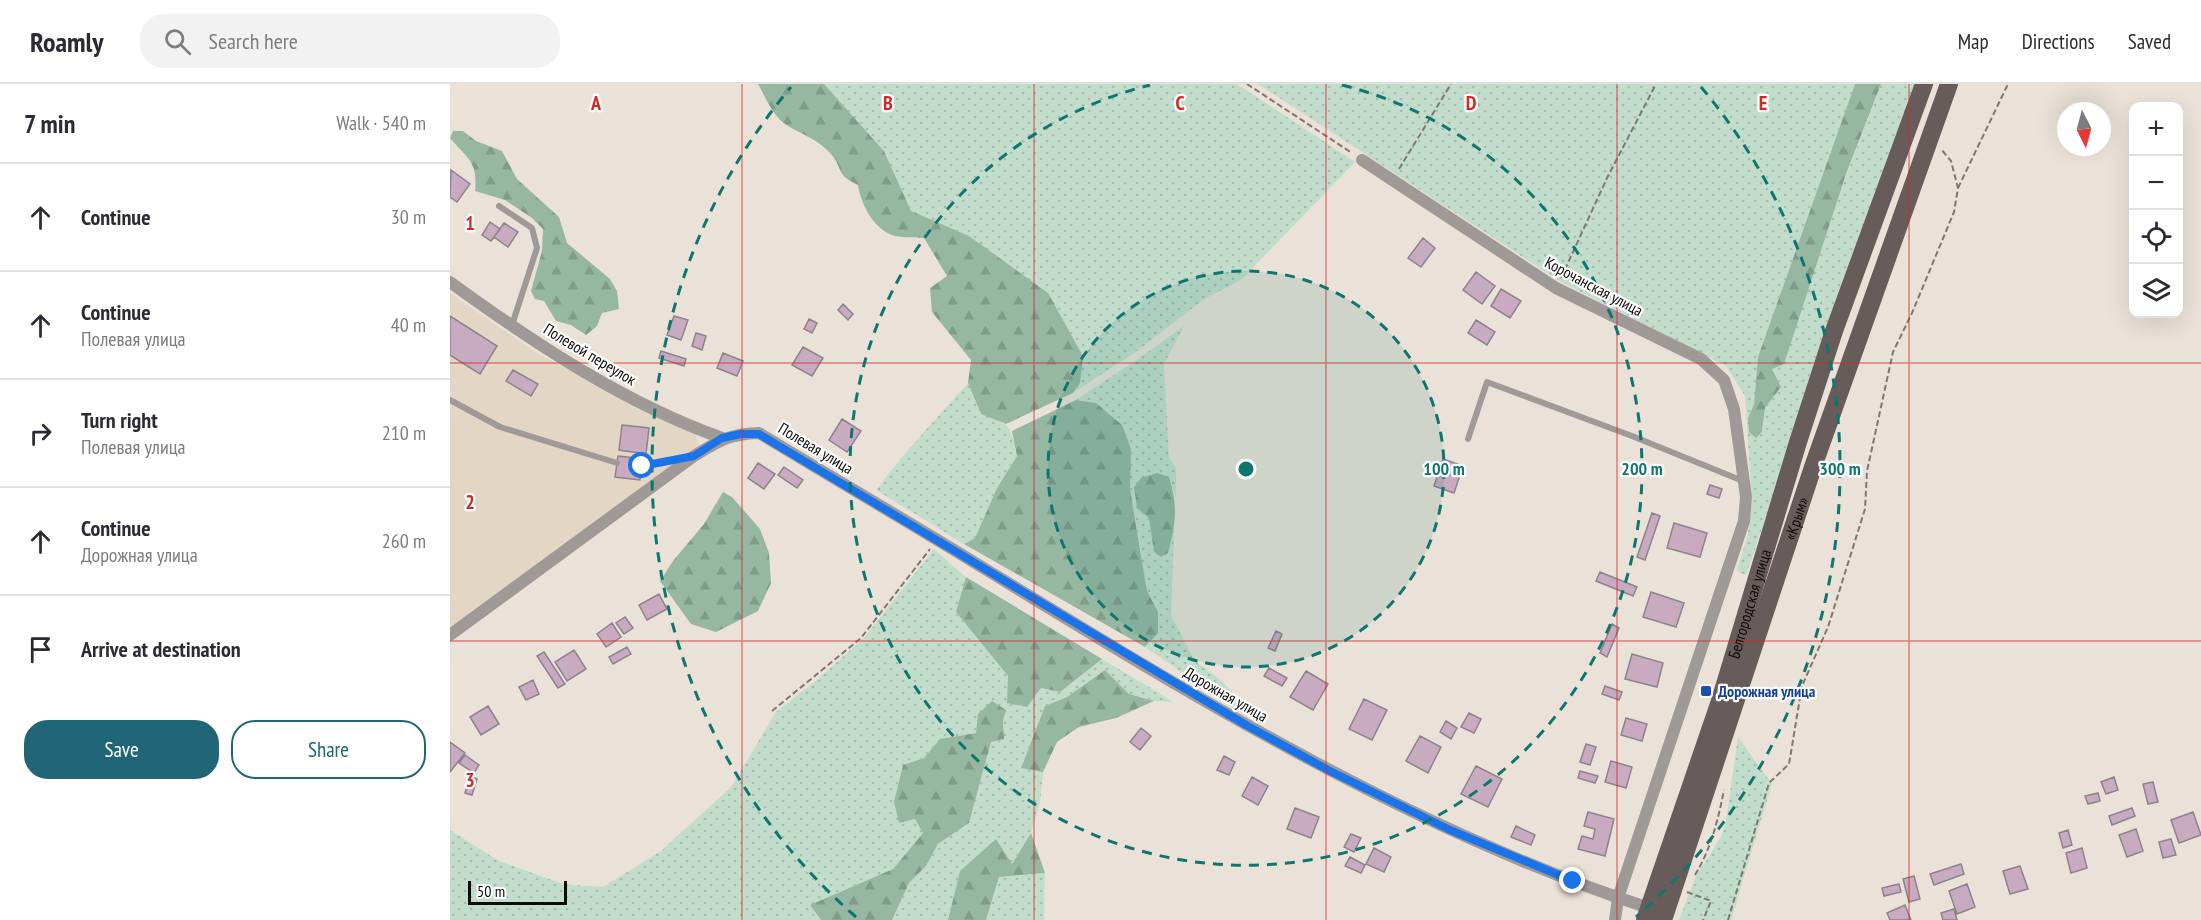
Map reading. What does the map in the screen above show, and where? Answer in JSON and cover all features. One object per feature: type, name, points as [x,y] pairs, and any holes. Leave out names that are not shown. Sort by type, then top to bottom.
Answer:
[{"type":"main road","name":"Белгородская улица","points":[[1652,916],[1834,331],[1924,84]]},
{"type":"main road","name":"«Крым»","points":[[1652,916],[1949,84]]},
{"type":"main road","points":[[1912,119],[1932,130]]},
{"type":"street","name":"Корочанская улица","points":[[1362,160],[1556,288],[1701,359],[1724,380],[1734,409],[1743,482]]},
{"type":"street","name":"Полевой переулок","points":[[450,282],[586,374],[688,426],[722,438]]},
{"type":"street","name":"Полевая улица","points":[[450,635],[694,456],[722,438],[741,434],[759,434],[938,539],[1113,647]]},
{"type":"street","points":[[1615,920],[1618,898],[1744,521],[1746,497],[1743,482]]},
{"type":"street","name":"Дорожная улица","points":[[1113,647],[1330,771],[1450,830],[1618,898],[1652,916]]},
{"type":"lane","points":[[500,206],[532,228],[537,248],[512,325]]},
{"type":"lane","points":[[1468,439],[1487,382],[1632,436],[1743,482]]},
{"type":"lane","points":[[450,400],[500,427],[617,464]]},
{"type":"lane","points":[[642,466],[694,456]]},
{"type":"path","points":[[1247,84],[1362,160]]},
{"type":"path","points":[[1392,180],[1451,84]]},
{"type":"path","points":[[1556,288],[1607,178],[1656,84]]},
{"type":"path","points":[[1728,920],[1769,783],[1789,764],[1802,686],[1828,627],[1865,510],[1867,471],[1893,352],[1912,313],[1954,212],[1958,188],[2008,84]]},
{"type":"path","points":[[1932,130],[1952,161],[1958,188]]},
{"type":"path","points":[[771,711],[861,638],[938,539]]},
{"type":"path","points":[[1703,920],[1710,901]]},
{"type":"shaded area","points":[[450,293],[540,355],[695,433],[699,445],[450,631]]},
{"type":"green space","points":[[758,84],[824,84],[884,151],[911,211],[969,236],[1048,293],[1083,356],[1080,383],[1073,393],[1006,424],[981,414],[968,383],[971,360],[932,312],[930,288],[947,276],[924,238],[895,236],[881,228],[865,208],[858,185],[843,175],[835,159],[826,149],[778,118]]},
{"type":"green space","points":[[824,84],[1237,84],[1355,162],[1242,279],[1203,300],[1137,351],[1073,393],[1080,383],[969,236],[911,212],[884,151]]},
{"type":"green space","points":[[1258,84],[1855,84],[1758,357],[1754,404],[1748,418],[1762,431],[1765,408],[1781,387],[1772,369],[1881,84],[1916,84],[1746,575],[1737,571],[1748,534],[1752,502],[1745,396],[1726,366],[1561,282]]},
{"type":"green space","points":[[1855,84],[1881,84],[1846,174],[1784,364],[1772,369],[1781,387],[1765,408],[1762,431],[1756,438],[1749,432],[1748,418],[1754,404],[1758,357]]},
{"type":"green space","points":[[453,131],[463,131],[476,141],[502,151],[517,179],[559,217],[567,243],[610,279],[617,291],[619,309],[602,313],[597,326],[586,335],[571,325],[556,321],[544,301],[535,299],[531,291],[542,251],[543,229],[532,218],[505,200],[475,191],[476,181],[473,167],[467,156],[450,138]]},
{"type":"green space","points":[[1184,326],[1164,364],[1169,458],[1176,468],[1176,498],[1169,477],[1141,478],[1134,487],[1137,508],[1149,518],[1154,552],[1168,553],[1174,530],[1171,615],[1194,660],[1222,681],[1239,699],[1248,717],[1145,647],[1158,633],[1158,612],[1147,591],[1130,487],[1096,403],[1076,400]]},
{"type":"green space","points":[[968,383],[981,414],[1004,424],[1011,432],[1017,456],[997,488],[975,538],[964,544],[876,490],[906,452]]},
{"type":"green space","points":[[1076,400],[1096,403],[1122,425],[1131,449],[1130,488],[1136,526],[1147,591],[1158,612],[1158,633],[1145,647],[964,544],[975,538],[997,488],[1017,456],[1012,431]]},
{"type":"green space","points":[[1157,473],[1169,477],[1175,506],[1173,533],[1168,553],[1161,557],[1154,552],[1149,518],[1137,508],[1134,487],[1141,478]]},
{"type":"green space","points":[[723,492],[732,497],[760,529],[769,553],[771,583],[758,611],[716,632],[691,624],[660,581],[673,561],[704,524]]},
{"type":"green space","points":[[934,549],[966,577],[956,612],[1008,676],[1060,692],[1102,659],[1174,702],[1154,701],[1129,694],[1105,670],[1067,697],[1045,706],[1021,767],[1043,772],[1040,802],[1031,833],[1011,865],[960,871],[948,920],[892,920],[909,883],[926,866],[938,844],[969,823],[991,742],[1004,739],[1003,721],[1006,710],[976,733],[940,739],[924,758],[903,765],[899,822],[915,819],[923,833],[893,869],[810,905],[821,920],[450,920],[450,830],[499,861],[563,884],[603,887],[661,851],[731,787],[776,712],[864,638]]},
{"type":"green space","points":[[966,577],[1102,659],[1060,692],[1041,688],[1027,707],[1007,703],[1008,676],[956,612]]},
{"type":"green space","points":[[1105,670],[1129,694],[1154,701],[1116,718],[1079,727],[1057,742],[1043,772],[1021,768],[1045,706],[1067,697]]},
{"type":"green space","points":[[992,701],[1006,710],[1003,721],[1004,739],[991,742],[969,823],[938,844],[926,866],[909,883],[892,920],[821,920],[810,905],[893,869],[923,833],[915,819],[899,823],[894,802],[903,765],[924,758],[940,739],[976,733],[978,714]]},
{"type":"green space","points":[[1738,737],[1772,784],[1731,920],[1679,920],[1696,876],[1721,837],[1726,821]]},
{"type":"green space","points":[[1031,833],[1045,873],[999,877],[986,920],[948,920],[960,871],[996,839],[1012,864]]},
{"type":"green space","points":[[1045,873],[1044,920],[986,920],[999,877]]},
{"type":"building","points":[[451,170],[470,184],[457,202],[450,197]]},
{"type":"building","points":[[490,222],[500,229],[491,241],[482,235]]},
{"type":"building","points":[[504,223],[518,232],[508,247],[494,237]]},
{"type":"building","points":[[1423,238],[1435,248],[1421,267],[1408,258]]},
{"type":"building","points":[[1476,272],[1495,286],[1482,304],[1463,290]]},
{"type":"building","points":[[1501,289],[1521,301],[1510,318],[1491,306]]},
{"type":"building","points":[[843,304],[853,314],[848,320],[838,310]]},
{"type":"building","points":[[450,316],[497,346],[480,374],[450,355]]},
{"type":"building","points":[[674,316],[688,320],[681,340],[667,335]]},
{"type":"building","points":[[809,319],[817,323],[812,333],[804,329]]},
{"type":"building","points":[[1476,320],[1495,332],[1487,345],[1468,333]]},
{"type":"building","points":[[696,333],[706,336],[702,350],[692,346]]},
{"type":"building","points":[[803,347],[823,358],[812,376],[792,365]]},
{"type":"building","points":[[661,351],[686,359],[684,366],[659,358]]},
{"type":"building","points":[[723,353],[743,361],[737,376],[717,368]]},
{"type":"building","points":[[513,370],[538,384],[531,396],[506,381]]},
{"type":"building","points":[[842,419],[861,431],[847,452],[829,440]]},
{"type":"building","points":[[622,425],[649,428],[646,454],[619,450]]},
{"type":"building","points":[[618,456],[643,459],[640,480],[615,477]]},
{"type":"building","points":[[1443,459],[1463,466],[1454,493],[1434,486]]},
{"type":"building","points":[[758,463],[775,474],[764,489],[748,478]]},
{"type":"building","points":[[784,467],[803,480],[797,488],[778,475]]},
{"type":"building","points":[[1710,485],[1722,489],[1719,498],[1707,494]]},
{"type":"building","points":[[1652,513],[1660,516],[1645,560],[1637,557]]},
{"type":"building","points":[[1674,523],[1707,533],[1700,557],[1667,548]]},
{"type":"building","points":[[1600,572],[1637,587],[1633,596],[1596,581]]},
{"type":"building","points":[[1651,592],[1684,603],[1676,627],[1643,617]]},
{"type":"building","points":[[659,594],[667,609],[647,620],[639,605]]},
{"type":"building","points":[[625,617],[633,628],[624,634],[616,623]]},
{"type":"building","points":[[612,623],[621,637],[606,647],[597,634]]},
{"type":"building","points":[[1612,624],[1619,628],[1607,657],[1600,653]]},
{"type":"building","points":[[1276,631],[1282,634],[1275,651],[1268,648]]},
{"type":"building","points":[[627,647],[631,654],[613,664],[609,657]]},
{"type":"building","points":[[574,650],[586,669],[567,681],[555,662]]},
{"type":"building","points":[[544,652],[565,684],[558,688],[537,656]]},
{"type":"building","points":[[1632,654],[1663,663],[1657,687],[1625,679]]},
{"type":"building","points":[[1269,668],[1287,678],[1282,686],[1264,676]]},
{"type":"building","points":[[1306,671],[1328,684],[1313,710],[1290,697]]},
{"type":"building","points":[[533,680],[539,694],[526,700],[519,687]]},
{"type":"building","points":[[1605,686],[1622,692],[1619,700],[1602,694]]},
{"type":"building","points":[[1364,699],[1387,710],[1372,740],[1349,729]]},
{"type":"building","points":[[488,706],[499,724],[481,735],[470,717]]},
{"type":"building","points":[[1469,713],[1481,719],[1474,733],[1461,727]]},
{"type":"building","points":[[1626,718],[1647,724],[1642,741],[1621,735]]},
{"type":"building","points":[[1446,721],[1457,728],[1451,739],[1440,732]]},
{"type":"building","points":[[1141,728],[1151,736],[1140,750],[1130,742]]},
{"type":"building","points":[[1420,736],[1441,747],[1428,773],[1406,761]]},
{"type":"building","points":[[450,742],[465,753],[450,772]]},
{"type":"building","points":[[1586,744],[1596,747],[1590,765],[1580,762]]},
{"type":"building","points":[[465,755],[479,765],[474,773],[459,763]]},
{"type":"building","points":[[1224,756],[1235,762],[1229,775],[1217,770]]},
{"type":"building","points":[[1611,761],[1632,767],[1626,788],[1605,782]]},
{"type":"building","points":[[1476,766],[1502,779],[1488,807],[1461,794]]},
{"type":"building","points":[[1580,771],[1598,776],[1595,783],[1578,778]]},
{"type":"building","points":[[470,776],[477,779],[472,795],[465,793]]},
{"type":"building","points":[[1252,777],[1268,786],[1258,805],[1242,796]]},
{"type":"building","points":[[2114,777],[2118,790],[2106,794],[2101,782]]},
{"type":"building","points":[[2153,782],[2158,802],[2148,804],[2143,784]]},
{"type":"building","points":[[2098,793],[2100,801],[2088,804],[2085,796]]},
{"type":"building","points":[[1295,808],[1319,817],[1311,838],[1287,829]]},
{"type":"building","points":[[2132,808],[2135,816],[2112,825],[2109,816]]},
{"type":"building","points":[[1588,812],[1614,819],[1605,856],[1578,849],[1582,836],[1593,839],[1595,829],[1584,826]]},
{"type":"building","points":[[2193,812],[2201,835],[2179,843],[2171,820]]},
{"type":"building","points":[[1516,826],[1535,835],[1531,845],[1511,837]]},
{"type":"building","points":[[2136,829],[2143,851],[2127,857],[2119,835]]},
{"type":"building","points":[[2068,830],[2072,845],[2063,848],[2059,833]]},
{"type":"building","points":[[1351,834],[1361,838],[1354,852],[1344,847]]},
{"type":"building","points":[[2171,839],[2176,855],[2163,858],[2159,842]]},
{"type":"building","points":[[1374,848],[1391,857],[1384,872],[1366,864]]},
{"type":"building","points":[[2082,848],[2087,868],[2071,873],[2066,853]]},
{"type":"building","points":[[1350,857],[1365,865],[1361,873],[1345,866]]},
{"type":"building","points":[[1961,864],[1964,874],[1934,885],[1930,874]]},
{"type":"building","points":[[2020,866],[2028,889],[2010,894],[2003,871]]},
{"type":"building","points":[[1914,876],[1920,899],[1909,902],[1903,879]]},
{"type":"building","points":[[1899,884],[1901,892],[1884,896],[1882,888]]},
{"type":"building","points":[[1967,884],[1975,907],[1957,914],[1949,891]]},
{"type":"building","points":[[1905,905],[1911,920],[1890,920],[1887,913]]},
{"type":"building","points":[[1954,909],[1957,920],[1943,920],[1941,913]]},
{"type":"place","name":"Дорожная улица","points":[[1706,691]]},
{"type":"route","points":[[642,466],[694,456],[722,438],[741,434],[759,434],[1246,725],[1330,771],[1450,830],[1573,881]]}]
